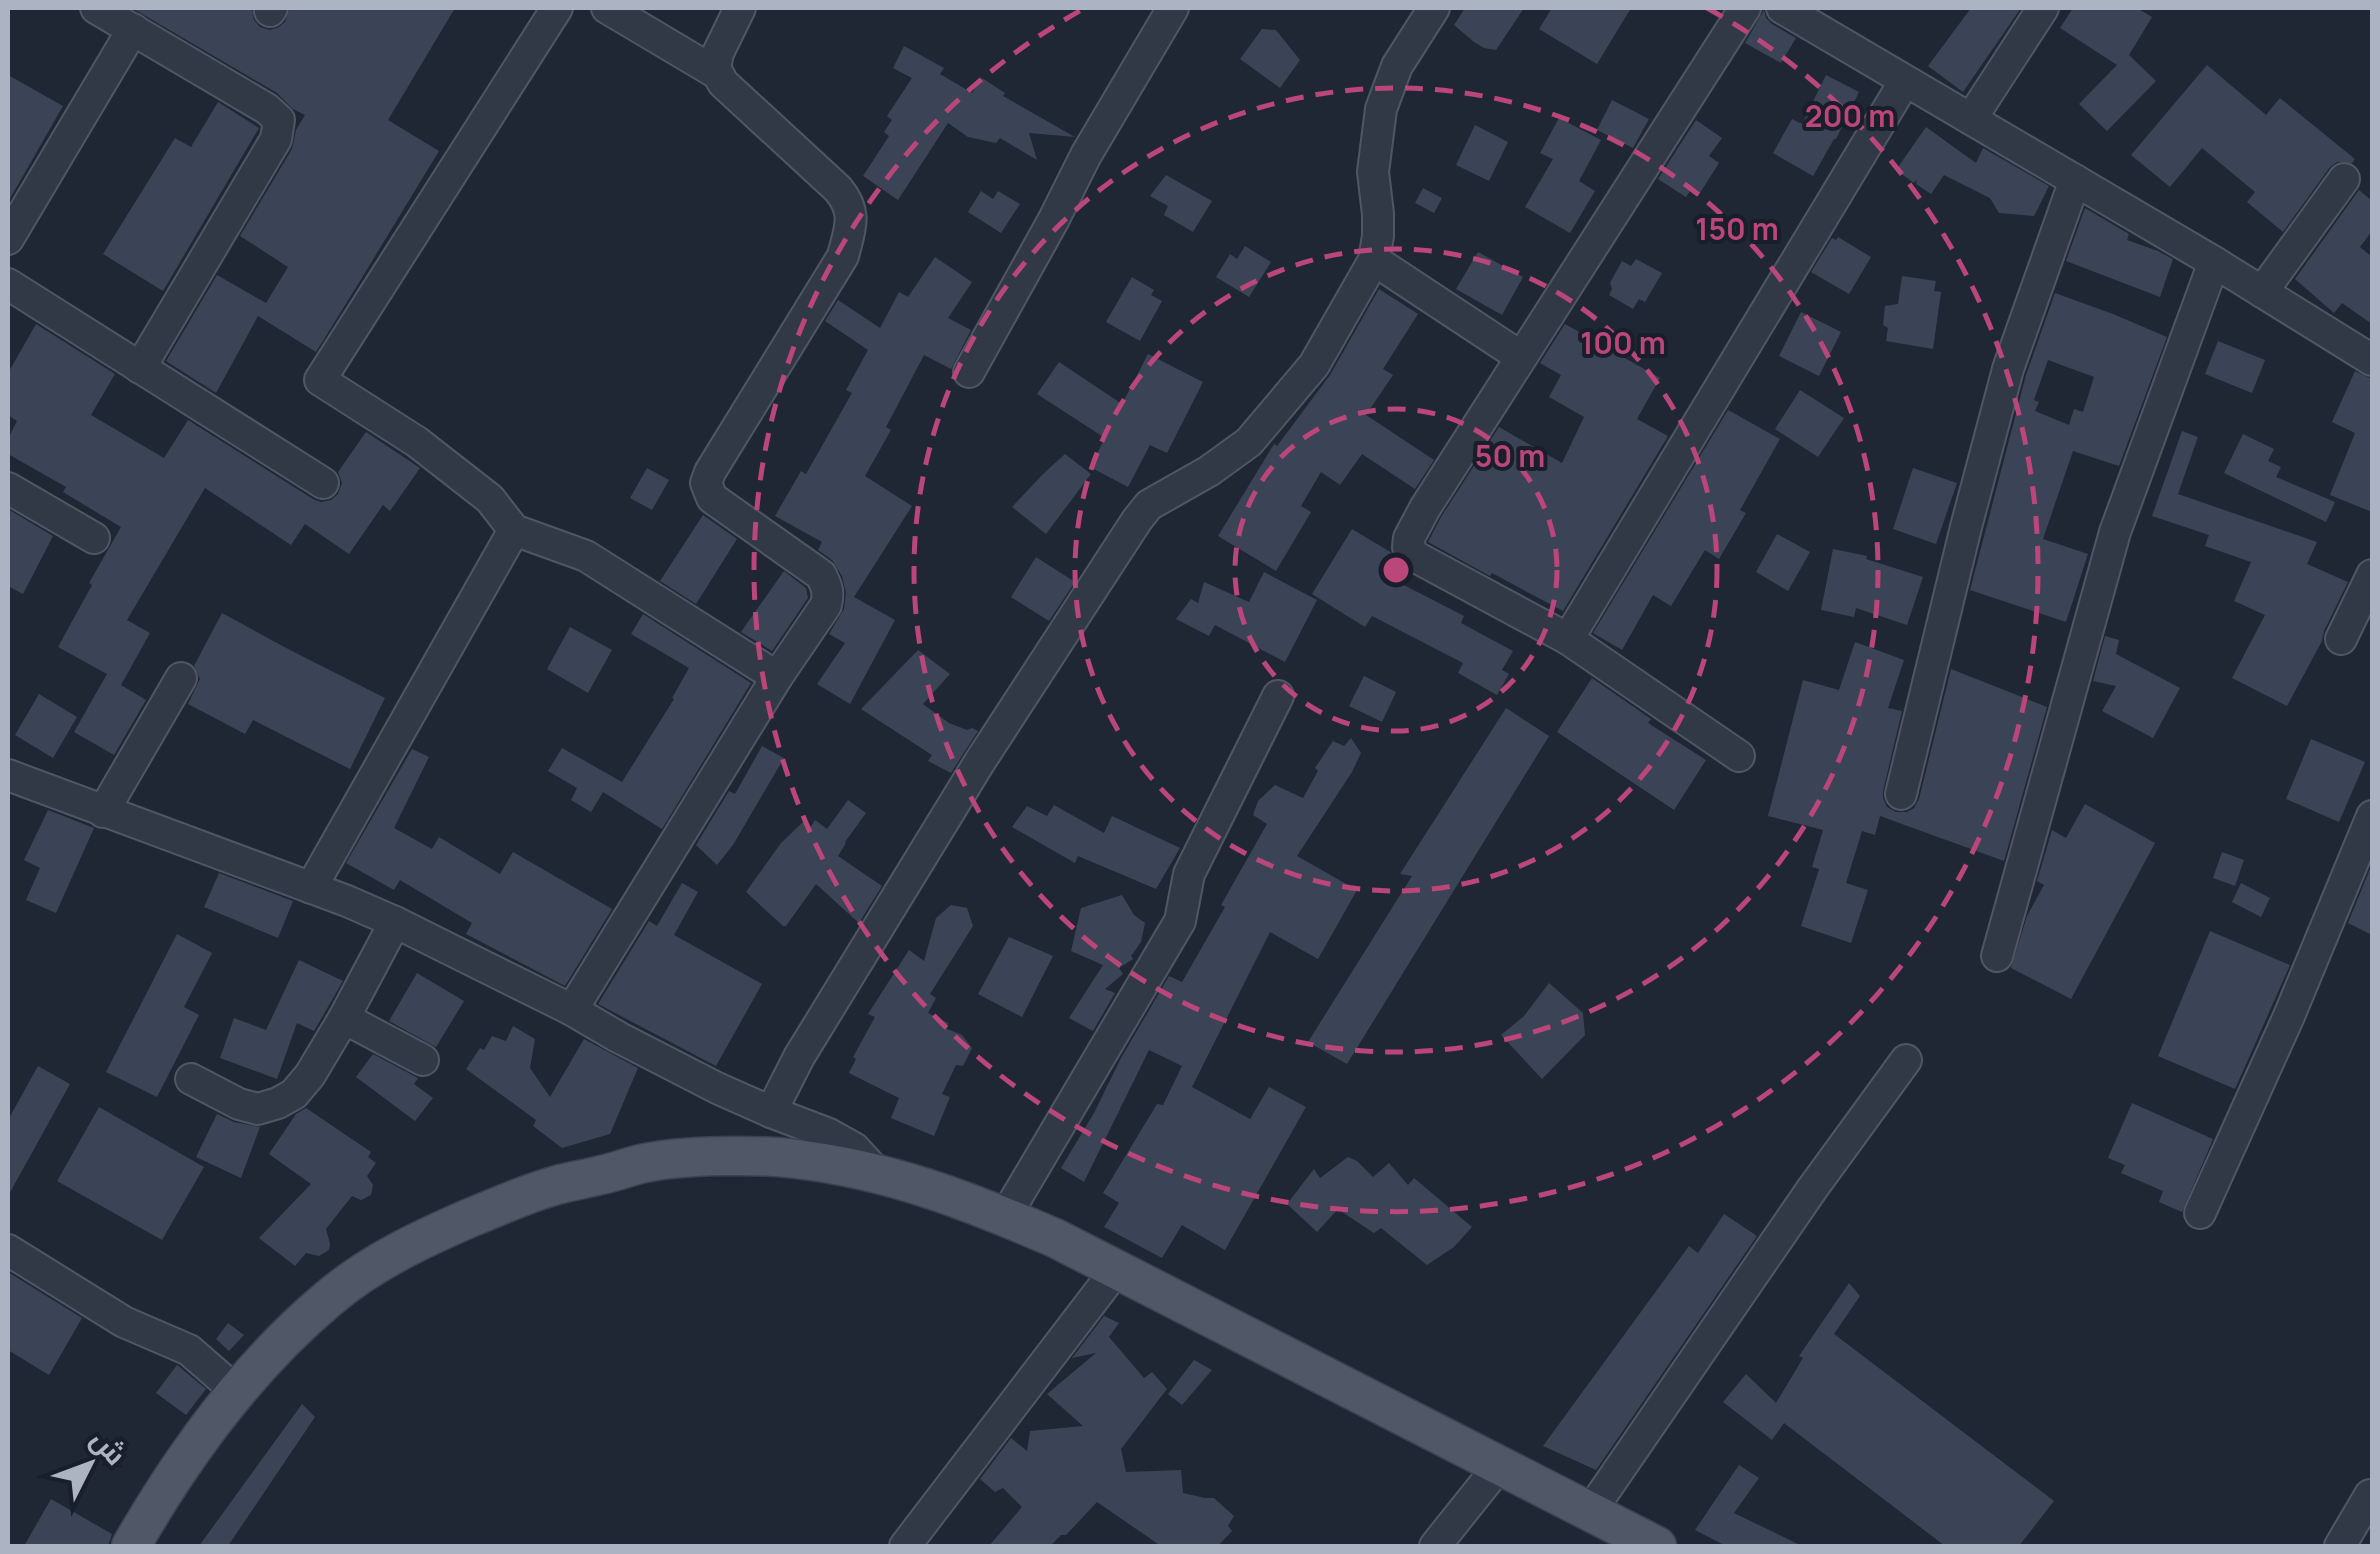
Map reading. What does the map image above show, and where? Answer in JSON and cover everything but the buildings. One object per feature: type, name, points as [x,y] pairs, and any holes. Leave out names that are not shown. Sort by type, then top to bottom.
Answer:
[{"type":"main road","points":[[131,1546],[236,1391],[328,1298],[384,1260],[432,1234],[524,1196],[648,1162],[701,1158],[792,1158],[877,1173],[1005,1217],[1055,1238],[1590,1512],[1638,1542]]},
{"type":"street","points":[[96,8],[267,109],[279,120],[276,140],[140,368]]},
{"type":"street","points":[[557,8],[320,380],[416,442],[490,498],[514,530],[586,556],[777,678]]},
{"type":"street","points":[[607,8],[718,74]]},
{"type":"street","points":[[572,1010],[826,605],[828,595],[820,575],[712,498],[706,483],[844,256],[852,219],[847,200],[838,189],[723,83],[718,74],[715,61],[740,8]]},
{"type":"street","points":[[969,372],[1086,155],[1172,8]]},
{"type":"street","points":[[771,1112],[799,1057],[959,796],[1137,520],[1149,505],[1249,442],[1314,365],[1374,260],[1378,214],[1373,172],[1380,109],[1397,66],[1434,8]]},
{"type":"street","points":[[1739,756],[1568,639],[1436,569],[1408,547],[1425,508],[1746,8]]},
{"type":"street","points":[[1782,8],[2214,262],[2372,360]]},
{"type":"street","points":[[1971,119],[2042,8]]},
{"type":"street","points":[[8,238],[133,29]]},
{"type":"street","points":[[1568,639],[1905,81]]},
{"type":"street","points":[[2262,292],[2344,179]]},
{"type":"street","points":[[1901,794],[2008,369],[2075,180]]},
{"type":"street","points":[[1374,260],[1522,357]]},
{"type":"street","points":[[1998,956],[2116,532],[2214,262]]},
{"type":"street","points":[[8,284],[323,483]]},
{"type":"street","points":[[8,488],[94,538]]},
{"type":"street","points":[[312,888],[514,530]]},
{"type":"street","points":[[2341,640],[2372,576]]},
{"type":"street","points":[[104,812],[182,678]]},
{"type":"street","points":[[1005,1217],[1180,921],[1189,874],[1278,696]]},
{"type":"street","points":[[8,775],[396,922],[716,1088],[828,1134],[854,1148],[877,1173]]},
{"type":"street","points":[[2200,1214],[2290,1016],[2372,816]]},
{"type":"street","points":[[191,1080],[258,1109],[294,1094],[344,1018],[396,922]]},
{"type":"street","points":[[344,1018],[423,1060]]},
{"type":"street","points":[[1590,1512],[1812,1189],[1906,1060]]},
{"type":"street","points":[[8,1250],[124,1322],[188,1350],[236,1391]]},
{"type":"street","points":[[905,1546],[1116,1270]]},
{"type":"street","points":[[1435,1546],[1499,1466]]},
{"type":"street","points":[[2340,1546],[2370,1495]]}]
